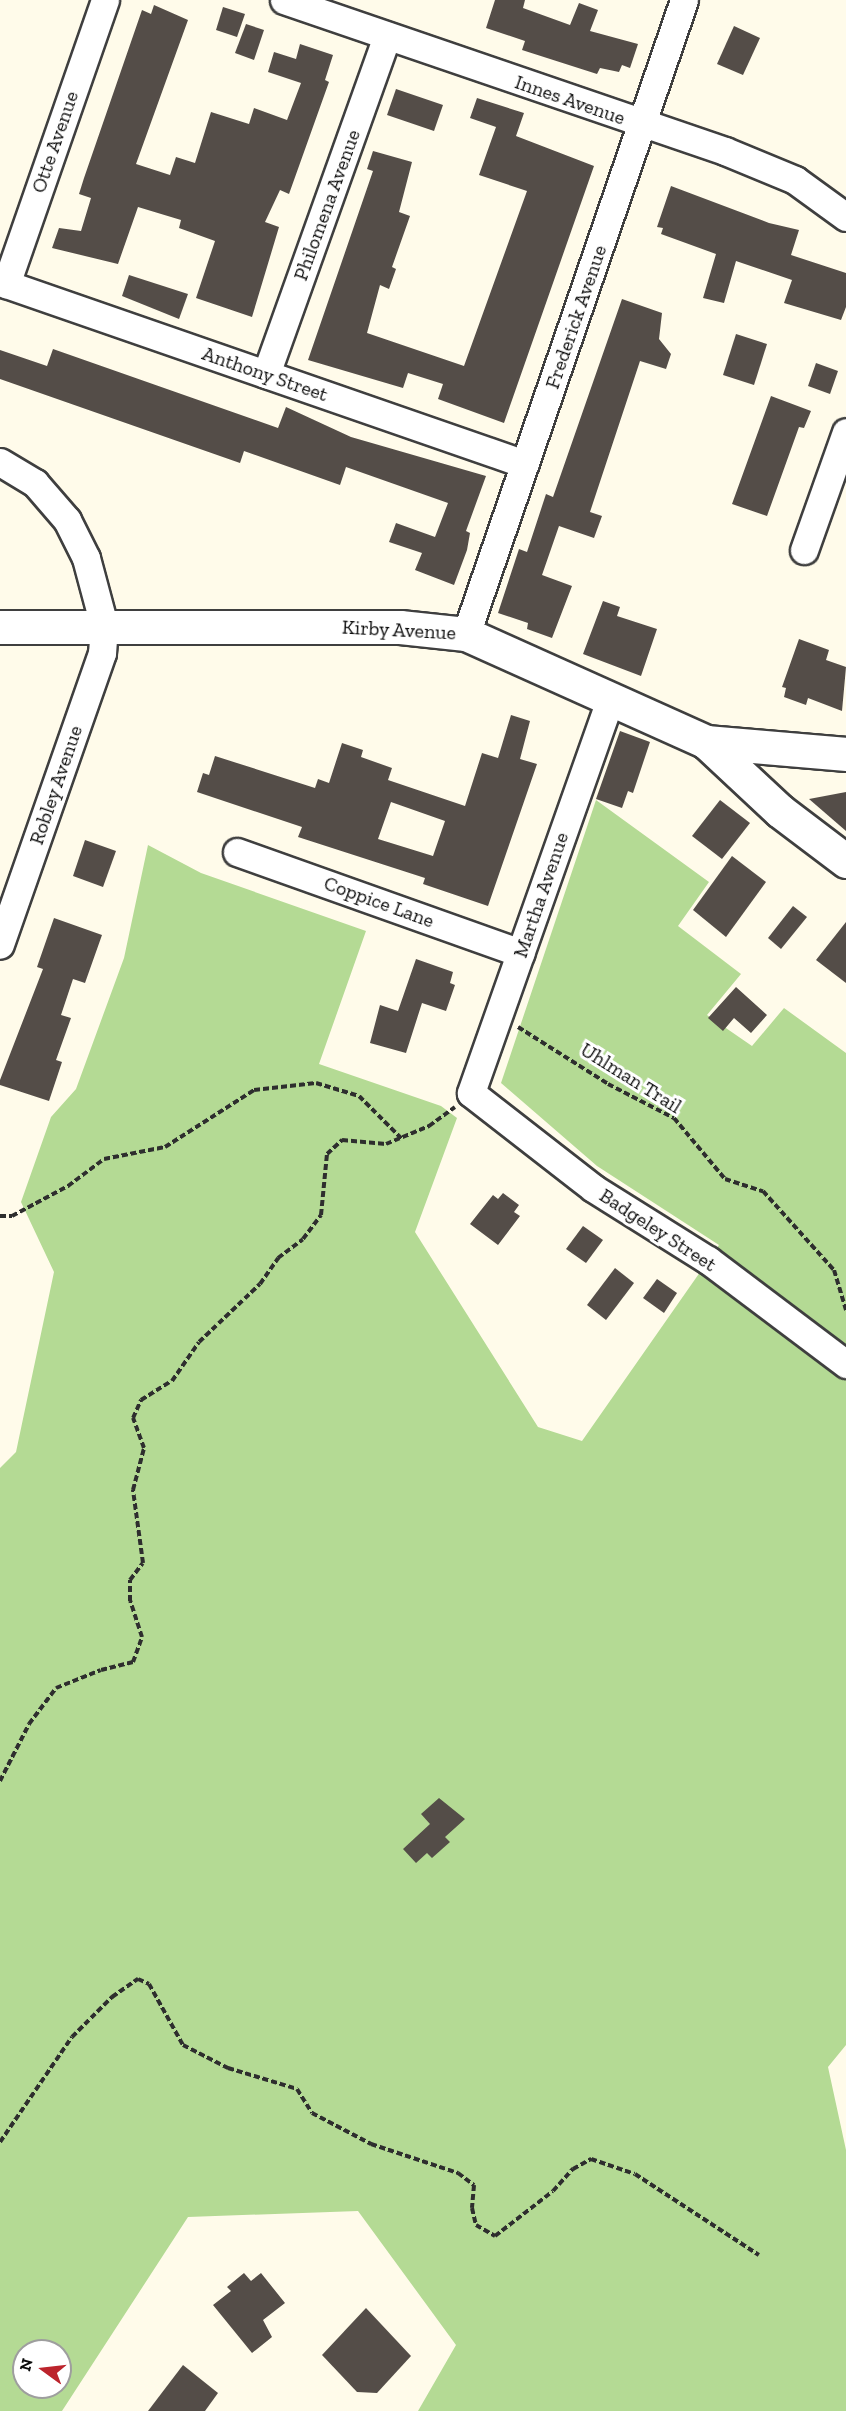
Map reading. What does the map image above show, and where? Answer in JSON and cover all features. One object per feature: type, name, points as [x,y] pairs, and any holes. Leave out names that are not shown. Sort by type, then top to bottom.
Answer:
[{"type":"street","name":"Otte Avenue","points":[[6,284],[105,0]]},
{"type":"street","name":"Innes Avenue","points":[[284,0],[642,126],[725,151],[795,180],[846,217]]},
{"type":"street","name":"Frederick Avenue","points":[[466,634],[684,0]]},
{"type":"street","name":"Philomena Avenue","points":[[266,374],[387,36]]},
{"type":"street","name":"Anthony Street","points":[[6,284],[525,464]]},
{"type":"street","points":[[804,550],[846,432]]},
{"type":"street","points":[[0,462],[35,483],[67,520],[86,558],[104,625]]},
{"type":"street","name":"Kirby Avenue","points":[[0,627],[104,625],[400,627],[466,634],[706,742],[846,754]]},
{"type":"street","name":"Robley Avenue","points":[[0,945],[102,653],[104,625]]},
{"type":"street","name":"Martha Avenue","points":[[471,1093],[611,698]]},
{"type":"street","points":[[706,742],[780,811],[846,861]]},
{"type":"street","name":"Coppice Lane","points":[[237,852],[521,952]]},
{"type":"street","name":"Badgeley Street","points":[[471,1093],[593,1188],[708,1260],[846,1364]]},
{"type":"path","name":"Uhlman Trail","points":[[496,1022],[524,1029],[608,1084],[674,1118],[725,1179],[764,1191],[834,1270],[846,1310]]},
{"type":"path","points":[[0,1216],[12,1216],[68,1186],[104,1159],[165,1147],[254,1090],[316,1083],[358,1096],[402,1139]]},
{"type":"path","points":[[0,1781],[29,1724],[56,1688],[100,1670],[133,1662],[142,1637],[130,1601],[130,1580],[143,1563],[133,1490],[144,1448],[133,1418],[141,1400],[172,1381],[199,1342],[260,1284],[278,1258],[309,1231],[321,1215],[327,1154],[342,1140],[386,1144],[402,1139],[450,1112],[471,1093]]},
{"type":"path","points":[[0,2142],[72,2037],[112,1997],[138,1979],[148,1984],[183,2045],[228,2068],[297,2089],[312,2113],[371,2144],[458,2173],[474,2186],[472,2208],[476,2225],[495,2236],[553,2191],[573,2169],[591,2159],[635,2174],[759,2255]]},
{"type":"green space","points":[[596,800],[709,882],[678,926],[741,974],[707,1015],[752,1046],[784,1008],[846,1053],[846,2045],[828,2067],[846,2150],[846,2411],[418,2411],[456,2345],[358,2211],[188,2217],[72,2396],[72,2339],[12,2339],[12,2399],[70,2399],[62,2411],[0,2411],[0,1468],[16,1452],[54,1272],[21,1202],[51,1117],[76,1089],[124,958],[148,845],[201,873],[366,931],[319,1064],[441,1106],[457,1118],[415,1232],[538,1427],[582,1441],[719,1245],[597,1166],[501,1083]]},
{"type":"building","points":[[495,0],[525,0],[523,8],[570,25],[579,3],[598,10],[590,31],[638,44],[630,68],[622,65],[619,72],[600,68],[597,74],[522,50],[525,41],[486,28]]},
{"type":"building","points":[[154,5],[188,20],[136,164],[170,175],[176,157],[195,163],[211,112],[249,124],[254,108],[287,120],[301,83],[268,72],[274,52],[296,59],[300,44],[333,55],[325,80],[329,82],[289,194],[280,190],[265,222],[279,227],[252,317],[196,298],[215,241],[179,228],[181,220],[138,207],[118,264],[52,248],[59,228],[81,231],[91,198],[79,194],[84,178],[142,10],[151,14]]},
{"type":"building","points":[[223,7],[245,14],[237,37],[216,30]]},
{"type":"building","points":[[246,24],[264,30],[254,60],[235,53]]},
{"type":"building","points":[[734,26],[760,38],[743,75],[717,64]]},
{"type":"building","points":[[396,89],[443,105],[434,131],[387,115]]},
{"type":"building","points":[[477,98],[524,113],[516,136],[594,166],[504,423],[438,399],[443,384],[408,373],[403,388],[308,360],[373,171],[367,169],[373,151],[412,162],[399,212],[410,216],[392,267],[396,269],[389,289],[380,285],[367,333],[464,366],[527,191],[479,175],[496,127],[470,118]]},
{"type":"building","points":[[671,186],[769,223],[799,230],[791,255],[846,273],[846,307],[841,320],[784,303],[792,280],[736,261],[724,303],[703,298],[716,254],[661,234],[663,228],[657,227]]},
{"type":"building","points":[[129,275],[188,294],[179,319],[122,296]]},
{"type":"building","points":[[622,299],[662,313],[659,339],[671,354],[666,369],[640,361],[590,512],[602,516],[594,538],[559,526],[542,575],[572,586],[552,638],[527,629],[528,623],[498,613],[519,549],[527,552],[546,494],[553,497]]},
{"type":"building","points":[[736,334],[767,344],[754,385],[723,375]]},
{"type":"building","points":[[53,349],[278,428],[286,407],[351,437],[486,476],[466,531],[470,533],[467,550],[454,585],[415,570],[422,553],[389,542],[396,523],[435,537],[448,503],[346,467],[340,485],[244,451],[240,463],[0,379],[0,350],[47,366]]},
{"type":"building","points":[[816,363],[838,371],[830,394],[808,386]]},
{"type":"building","points":[[771,396],[811,411],[804,428],[799,427],[767,516],[732,504]]},
{"type":"building","points":[[603,601],[620,607],[617,616],[657,629],[641,676],[583,654]]},
{"type":"building","points":[[799,639],[829,650],[826,660],[846,667],[842,711],[808,698],[806,705],[784,697],[786,688],[782,687]]},
{"type":"building","points":[[511,715],[530,721],[520,759],[537,764],[488,906],[423,884],[425,878],[298,837],[302,827],[197,792],[203,773],[209,775],[215,756],[315,788],[318,779],[329,783],[342,743],[363,750],[361,757],[392,768],[388,780],[465,806],[482,753],[498,758]],"holes":[[[391,802],[445,821],[433,856],[378,839]]]},
{"type":"building","points":[[620,731],[650,742],[633,793],[628,791],[622,808],[596,799]]},
{"type":"building","points":[[846,792],[846,831],[809,799]]},
{"type":"building","points":[[720,800],[750,823],[722,859],[692,836]]},
{"type":"building","points":[[85,840],[116,851],[103,887],[73,876]]},
{"type":"building","points":[[732,856],[766,882],[726,937],[693,910]]},
{"type":"building","points":[[793,906],[807,917],[781,949],[768,938]]},
{"type":"building","points":[[54,918],[102,935],[85,983],[73,979],[61,1015],[71,1018],[56,1060],[62,1062],[49,1101],[0,1085],[0,1080],[43,969],[37,967]]},
{"type":"building","points":[[846,922],[846,983],[816,960]]},
{"type":"building","points":[[416,959],[453,972],[450,983],[455,985],[446,1011],[422,1003],[406,1053],[370,1043],[380,1005],[398,1011]]},
{"type":"building","points":[[736,987],[767,1015],[751,1033],[734,1018],[723,1031],[708,1018]]},
{"type":"building","points":[[503,1193],[519,1205],[514,1212],[520,1216],[498,1245],[470,1224],[493,1195],[498,1199]]},
{"type":"building","points":[[583,1226],[603,1240],[586,1263],[566,1249]]},
{"type":"building","points":[[615,1268],[634,1283],[606,1320],[587,1305]]},
{"type":"building","points":[[657,1279],[677,1293],[664,1313],[643,1298]]},
{"type":"building","points":[[439,1798],[465,1819],[445,1837],[450,1842],[432,1858],[427,1853],[416,1863],[403,1849],[430,1824],[421,1814]]},
{"type":"building","points":[[244,2273],[251,2281],[261,2273],[285,2303],[263,2320],[272,2337],[252,2353],[213,2305],[231,2291],[227,2287]]},
{"type":"building","points":[[366,2308],[411,2356],[377,2393],[357,2392],[322,2355]]},
{"type":"building","points":[[183,2365],[218,2393],[205,2411],[148,2411]]}]
